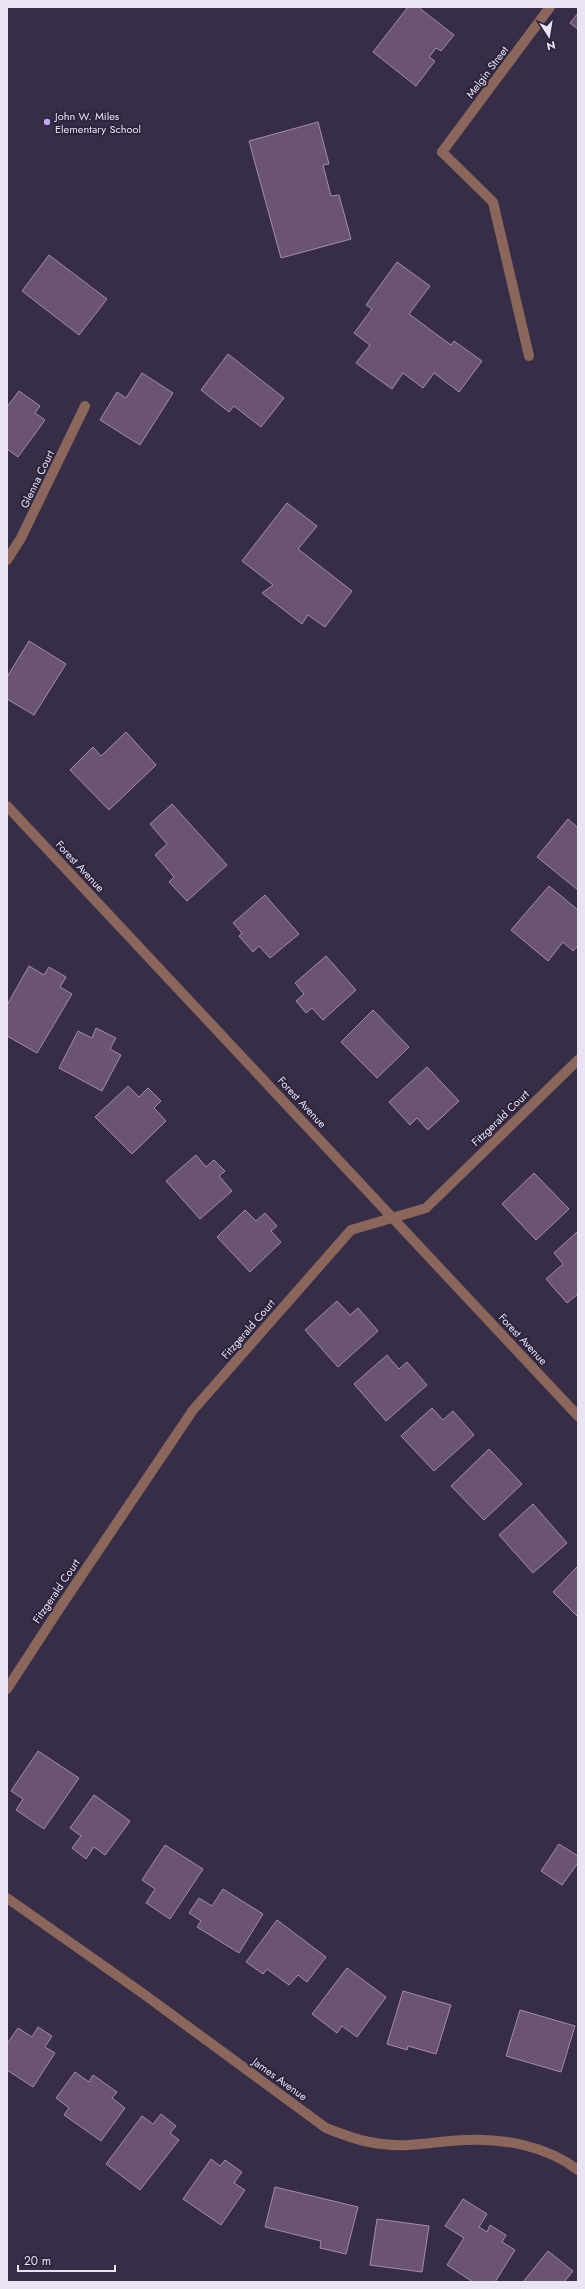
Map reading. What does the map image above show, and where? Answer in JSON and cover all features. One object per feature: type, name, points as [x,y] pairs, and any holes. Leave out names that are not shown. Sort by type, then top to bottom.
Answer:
[{"type":"street","name":"Melgin Street","points":[[529,356],[493,202],[442,152],[550,7]]},
{"type":"street","name":"Glenna Court","points":[[7,560],[21,538],[85,406]]},
{"type":"street","name":"Forest Avenue","points":[[7,806],[578,1416]]},
{"type":"street","name":"Fitzgerald Court","points":[[7,1689],[193,1410],[351,1230],[426,1208],[578,1060]]},
{"type":"street","name":"James Avenue","points":[[7,1898],[145,1995],[326,2128],[356,2139],[382,2144],[466,2140],[504,2141],[540,2150],[568,2163],[578,2170]]},
{"type":"building","points":[[408,7],[418,7],[454,35],[441,51],[436,48],[429,57],[435,61],[416,86],[373,52]]},
{"type":"building","points":[[578,13],[578,29],[570,23]]},
{"type":"building","points":[[318,122],[329,164],[323,165],[331,196],[339,195],[351,239],[281,258],[249,141]]},
{"type":"building","points":[[49,255],[107,299],[79,335],[22,291]]},
{"type":"building","points":[[397,262],[430,286],[409,314],[451,345],[454,341],[482,361],[459,392],[434,373],[423,388],[403,373],[392,389],[356,363],[370,345],[354,333],[372,309],[366,305]]},
{"type":"building","points":[[228,354],[284,398],[261,427],[234,406],[229,412],[201,390]]},
{"type":"building","points":[[142,373],[173,393],[140,445],[100,420],[117,392],[126,398]]},
{"type":"building","points":[[19,391],[40,406],[35,413],[45,420],[18,457],[7,449],[7,407]]},
{"type":"building","points":[[287,503],[317,526],[298,549],[352,591],[325,627],[308,615],[302,624],[262,593],[273,585],[242,561]]},
{"type":"building","points":[[29,641],[66,664],[34,715],[7,699],[7,677]]},
{"type":"building","points":[[126,732],[156,765],[109,810],[70,770],[93,747],[101,756]]},
{"type":"building","points":[[172,804],[227,865],[187,901],[169,882],[174,877],[155,855],[167,844],[150,824]]},
{"type":"building","points":[[568,819],[578,828],[578,890],[537,857]]},
{"type":"building","points":[[549,886],[578,910],[578,946],[573,951],[563,942],[548,961],[511,930]]},
{"type":"building","points":[[265,895],[299,934],[270,958],[259,946],[253,952],[239,936],[242,933],[233,923]]},
{"type":"building","points":[[326,956],[356,990],[323,1020],[312,1008],[306,1013],[296,1001],[304,994],[295,983]]},
{"type":"building","points":[[29,966],[44,975],[49,967],[66,977],[60,987],[72,994],[37,1053],[7,1036],[7,1005]]},
{"type":"building","points":[[373,1010],[409,1047],[377,1078],[341,1042]]},
{"type":"building","points":[[96,1028],[116,1038],[110,1049],[121,1055],[102,1091],[59,1068],[78,1031],[92,1038]]},
{"type":"building","points":[[427,1067],[459,1101],[428,1130],[417,1118],[410,1125],[389,1102]]},
{"type":"building","points":[[128,1086],[139,1097],[148,1088],[161,1101],[154,1108],[166,1121],[132,1154],[95,1117]]},
{"type":"building","points":[[196,1155],[206,1167],[214,1160],[225,1171],[219,1176],[232,1191],[200,1219],[166,1181]]},
{"type":"building","points":[[534,1173],[569,1209],[536,1240],[502,1204]]},
{"type":"building","points":[[245,1210],[256,1221],[265,1213],[277,1226],[271,1231],[281,1242],[250,1272],[217,1237]]},
{"type":"building","points":[[578,1231],[578,1294],[567,1303],[546,1279],[563,1264],[554,1253]]},
{"type":"building","points":[[337,1301],[350,1315],[358,1308],[378,1331],[338,1367],[305,1330]]},
{"type":"building","points":[[387,1355],[399,1369],[407,1362],[427,1385],[386,1421],[354,1384]]},
{"type":"building","points":[[432,1408],[443,1420],[453,1411],[474,1435],[434,1471],[401,1436]]},
{"type":"building","points":[[489,1449],[522,1484],[484,1520],[451,1486]]},
{"type":"building","points":[[533,1504],[567,1543],[533,1573],[499,1535]]},
{"type":"building","points":[[578,1566],[578,1617],[553,1592]]},
{"type":"building","points":[[38,1751],[79,1778],[44,1829],[16,1810],[23,1799],[11,1791]]},
{"type":"building","points":[[94,1795],[130,1821],[105,1855],[94,1847],[86,1859],[72,1848],[81,1836],[70,1828]]},
{"type":"building","points":[[559,1844],[578,1856],[578,1863],[562,1885],[541,1871]]},
{"type":"building","points":[[165,1845],[203,1869],[170,1919],[146,1903],[155,1889],[142,1880]]},
{"type":"building","points":[[223,1889],[263,1914],[239,1953],[197,1927],[201,1921],[189,1913],[199,1898],[212,1906]]},
{"type":"building","points":[[277,1920],[326,1957],[307,1982],[298,1975],[289,1985],[267,1969],[263,1974],[246,1962]]},
{"type":"building","points":[[347,1968],[386,1997],[357,2037],[342,2026],[337,2033],[312,2014]]},
{"type":"building","points":[[403,1991],[451,2005],[436,2054],[408,2046],[407,2050],[387,2044]]},
{"type":"building","points":[[520,2010],[575,2026],[561,2072],[506,2056]]},
{"type":"building","points":[[38,2027],[52,2036],[45,2047],[55,2053],[33,2087],[7,2070],[7,2044],[18,2028],[32,2037]]},
{"type":"building","points":[[75,2072],[89,2082],[93,2075],[117,2092],[112,2098],[125,2108],[101,2141],[64,2115],[69,2108],[56,2098]]},
{"type":"building","points":[[161,2114],[176,2126],[170,2133],[179,2140],[140,2190],[106,2164],[142,2116],[153,2124]]},
{"type":"building","points":[[211,2159],[220,2166],[225,2160],[242,2172],[234,2183],[245,2190],[221,2225],[183,2199]]},
{"type":"building","points":[[275,2187],[358,2207],[346,2254],[320,2248],[321,2241],[265,2227]]},
{"type":"building","points":[[463,2199],[487,2214],[479,2227],[487,2232],[490,2225],[506,2235],[502,2242],[515,2250],[495,2282],[473,2282],[447,2265],[464,2238],[445,2226]]},
{"type":"building","points":[[377,2219],[429,2226],[422,2272],[370,2265]]},
{"type":"building","points":[[548,2251],[573,2271],[564,2282],[523,2282]]},
{"type":"place","name":"John W. Miles Elementary School","points":[[47,122]]}]
